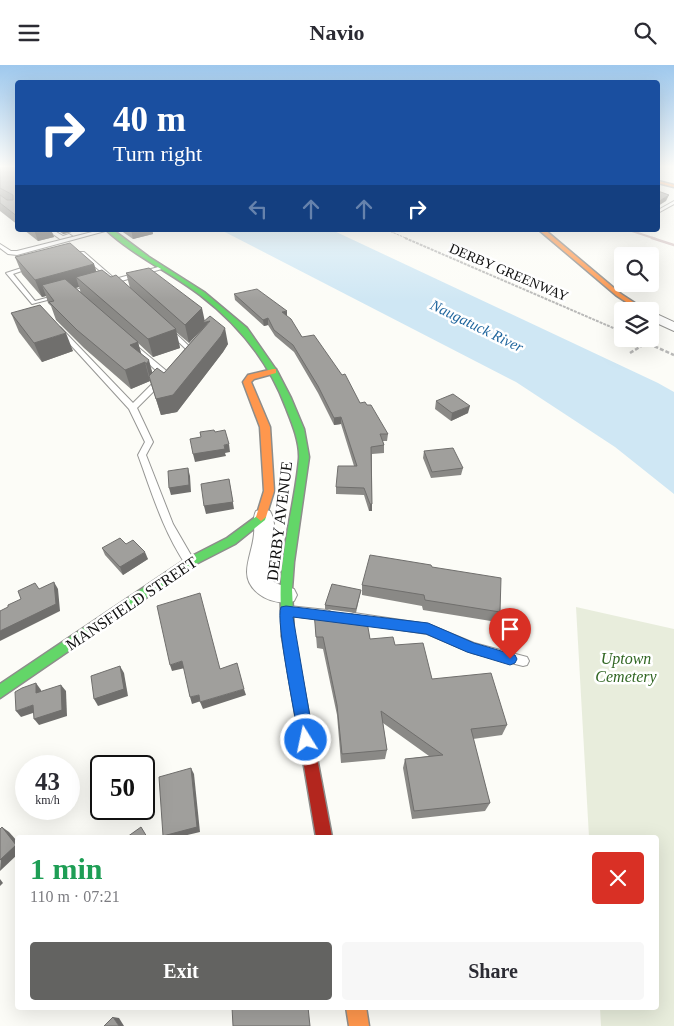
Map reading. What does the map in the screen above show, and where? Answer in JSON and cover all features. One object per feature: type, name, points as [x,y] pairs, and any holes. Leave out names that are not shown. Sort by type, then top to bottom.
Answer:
[{"type":"main road","name":"DERBY AVENUE","points":[[110,232],[192,286],[226,313],[254,343],[273,371],[287,398],[299,429],[304,457],[288,562],[287,629],[324,835]]},
{"type":"main road","points":[[544,232],[630,302]]},
{"type":"main road","points":[[263,516],[269,491],[265,427],[247,382],[251,377],[273,371]]},
{"type":"main road","name":"MANSFIELD STREET","points":[[0,692],[190,562],[231,541],[263,516]]},
{"type":"main road","points":[[356,1010],[359,1026]]},
{"type":"street","points":[[659,320],[674,327]]},
{"type":"street","points":[[263,516],[264,534],[257,573],[258,579],[266,590],[286,603]]},
{"type":"lane","points":[[53,232],[62,238],[86,232]]},
{"type":"lane","points":[[0,247],[10,253],[21,253],[100,232]]},
{"type":"lane","points":[[58,259],[82,253],[123,288]]},
{"type":"lane","points":[[41,310],[9,273],[42,263]]},
{"type":"lane","points":[[34,303],[162,268]]},
{"type":"lane","points":[[73,292],[80,299]]},
{"type":"lane","points":[[54,323],[133,408],[149,442],[142,455],[166,518],[180,549],[190,562]]},
{"type":"lane","points":[[163,325],[190,350]]},
{"type":"lane","points":[[123,337],[166,375]]},
{"type":"lane","points":[[184,356],[196,343]]},
{"type":"lane","points":[[133,408],[172,368]]},
{"type":"lane","points":[[286,603],[428,629],[472,648],[523,661]]},
{"type":"path","name":"DERBY GREENWAY","points":[[392,232],[614,329]]},
{"type":"path","points":[[630,353],[640,347]]},
{"type":"path","points":[[656,347],[674,355]]},
{"type":"green space","name":"Uptown Cemetery","points":[[576,607],[674,629],[674,1026],[601,1026],[600,1010],[659,1010],[659,835],[589,835]]},
{"type":"water","name":"Naugatuck River","points":[[225,232],[336,232],[674,392],[674,494],[615,447],[516,382]]},
{"type":"building","points":[[70,243],[94,264],[35,280],[15,257]]},
{"type":"building","points":[[149,268],[202,308],[185,325],[126,273]]},
{"type":"building","points":[[102,270],[111,277],[116,275],[176,329],[148,339],[76,277]]},
{"type":"building","points":[[65,279],[138,342],[130,345],[149,360],[146,364],[145,362],[125,370],[77,330],[49,302],[54,301],[42,285]]},
{"type":"building","points":[[257,289],[287,311],[282,312],[291,319],[302,337],[314,335],[342,375],[345,374],[360,403],[365,402],[367,405],[371,405],[388,434],[380,434],[384,445],[371,447],[372,504],[370,504],[364,488],[336,487],[338,466],[357,466],[341,417],[334,418],[318,386],[293,345],[274,330],[268,318],[263,320],[234,294]]},
{"type":"building","points":[[40,305],[66,333],[34,343],[11,313]]},
{"type":"building","points":[[210,316],[225,328],[221,336],[173,395],[156,399],[149,376],[157,368],[164,373],[210,321],[202,323]]},
{"type":"building","points":[[453,394],[470,406],[452,413],[436,401]]},
{"type":"building","points":[[214,430],[215,432],[225,430],[229,444],[224,445],[225,449],[193,454],[190,439],[201,437],[200,432]]},
{"type":"building","points":[[453,448],[463,468],[432,472],[424,451]]},
{"type":"building","points":[[188,468],[189,485],[169,488],[168,471]]},
{"type":"building","points":[[229,479],[233,502],[204,506],[201,484]]},
{"type":"building","points":[[120,538],[126,544],[133,540],[145,552],[120,567],[102,548]]},
{"type":"building","points":[[370,555],[501,578],[500,612],[425,600],[424,595],[362,585]]},
{"type":"building","points":[[54,582],[56,604],[0,631],[0,611],[21,599],[18,591],[35,583],[39,589]]},
{"type":"building","points":[[332,584],[361,590],[356,609],[325,605]]},
{"type":"building","points":[[200,593],[220,669],[237,663],[244,689],[200,702],[199,695],[190,697],[182,661],[170,665],[157,606]]},
{"type":"building","points":[[314,611],[366,616],[370,639],[393,637],[395,645],[423,643],[432,679],[491,673],[507,725],[471,729],[490,803],[414,811],[405,759],[443,755],[381,711],[387,750],[342,754],[337,705],[323,637],[316,637]]},
{"type":"building","points":[[120,666],[124,689],[94,699],[91,676]]},
{"type":"building","points":[[36,683],[36,693],[61,685],[62,710],[34,719],[33,705],[16,711],[15,692]]},
{"type":"building","points":[[191,768],[197,827],[163,835],[159,777]]},
{"type":"building","points":[[2,827],[15,846],[0,860],[0,829]]},
{"type":"building","points":[[141,827],[146,835],[130,835]]},
{"type":"building","points":[[232,1010],[308,1010],[310,1026],[233,1026]]},
{"type":"building","points":[[113,1017],[119,1026],[104,1026]]},
{"type":"railway","points":[[635,232],[656,239]]},
{"type":"railway","points":[[652,238],[674,245]]},
{"type":"traffic: fast","points":[[112,232],[147,258],[202,293],[244,330],[273,371],[287,398],[299,429],[304,457],[288,562],[286,589],[288,636]]},
{"type":"traffic: fast","points":[[0,692],[190,562],[231,541],[261,517]]},
{"type":"traffic: slow","points":[[544,232],[619,295],[630,302]]},
{"type":"traffic: slow","points":[[261,517],[269,491],[265,427],[247,382],[251,377],[273,371]]},
{"type":"traffic: slow","points":[[356,1010],[359,1026]]},
{"type":"traffic: jam","points":[[288,636],[324,835]]},
{"type":"route","points":[[306,740],[287,629],[286,611],[347,617],[428,629],[472,648],[510,659]]}]
